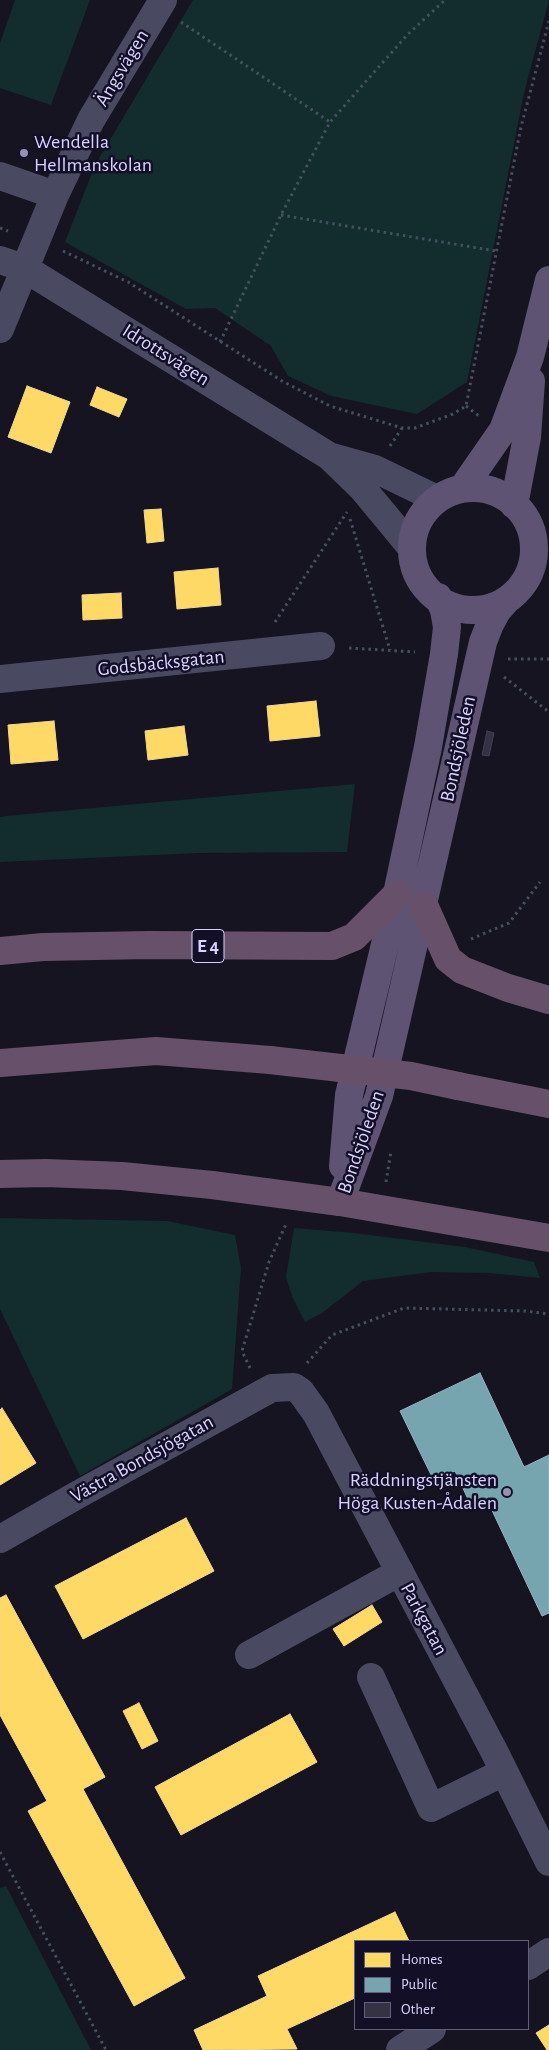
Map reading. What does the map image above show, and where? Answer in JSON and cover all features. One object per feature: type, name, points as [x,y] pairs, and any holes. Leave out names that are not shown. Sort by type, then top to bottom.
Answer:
[{"type":"highway","name":"E 4","points":[[0,950],[43,947],[149,945],[332,946],[354,937],[397,894]]},
{"type":"highway","points":[[424,906],[448,959],[462,970],[508,988],[549,1000]]},
{"type":"highway","points":[[0,1064],[156,1051],[270,1060],[411,1076],[549,1104]]},
{"type":"highway","points":[[0,1174],[46,1173],[122,1176],[212,1185],[340,1202],[549,1238]]},
{"type":"main road","points":[[530,357],[531,388],[520,513],[531,530],[535,551],[526,591],[484,608],[474,609],[457,606],[438,597],[426,586],[420,577],[412,557],[411,547],[417,522],[422,513],[449,494],[503,430],[530,357],[549,280]]},
{"type":"main road","points":[[449,494],[478,489],[493,493],[549,538]]},
{"type":"main road","name":"Bondsjöleden","points":[[340,1202],[378,1096],[424,906],[483,642],[497,611],[526,591]]},
{"type":"main road","name":"Bondsjöleden","points":[[340,1202],[349,1095],[397,894],[428,747],[444,654],[446,627],[444,610],[438,597]]},
{"type":"street","name":"Ängsvägen","points":[[0,329],[12,264],[36,240],[91,120],[160,4]]},
{"type":"street","points":[[0,176],[55,195]]},
{"type":"street","name":"Idrottsvägen","points":[[12,264],[328,456],[363,489],[411,547]]},
{"type":"street","name":"Idrottsvägen","points":[[328,456],[375,469],[449,494]]},
{"type":"street","name":"Godsbäcksgatan","points":[[0,679],[321,646]]},
{"type":"street","name":"Västra Bondsjögatan","points":[[0,1539],[272,1388],[287,1387]]},
{"type":"street","name":"Parkgatan","points":[[287,1387],[294,1387],[300,1392],[316,1413],[504,1772],[549,1862]]},
{"type":"street","points":[[249,1655],[400,1572]]},
{"type":"street","points":[[371,1678],[431,1808],[504,1772]]},
{"type":"street","points":[[529,1965],[549,1952]]},
{"type":"street","points":[[400,2050],[430,2030]]},
{"type":"path","points":[[220,342],[281,216],[330,122],[408,34],[444,0]]},
{"type":"path","points":[[160,4],[330,122]]},
{"type":"path","points":[[0,228],[90,262],[128,282],[282,381],[330,406],[402,428],[415,428],[435,422],[466,406],[521,128],[549,21]]},
{"type":"path","points":[[281,216],[496,251]]},
{"type":"path","points":[[388,449],[402,428]]},
{"type":"path","points":[[253,653],[351,506]]},
{"type":"path","points":[[348,512],[390,650]]},
{"type":"path","points":[[500,659],[549,659]]},
{"type":"path","points":[[465,942],[509,923],[540,882]]},
{"type":"path","points":[[252,1373],[242,1351],[268,1262],[287,1222]]},
{"type":"path","points":[[287,1387],[332,1334],[404,1308],[549,1314]]},
{"type":"path","points":[[0,1852],[106,2050]]},
{"type":"green space","points":[[15,0],[90,0],[51,105],[0,88],[0,43]]},
{"type":"green space","points":[[193,0],[549,0],[524,93],[467,382],[417,414],[331,396],[288,376],[271,346],[215,308],[186,309],[65,242],[95,165]]},
{"type":"green space","points":[[355,784],[347,852],[198,853],[0,862],[0,817]]},
{"type":"green space","points":[[0,1218],[167,1221],[235,1235],[241,1268],[232,1389],[80,1476],[0,1309]]},
{"type":"green space","points":[[294,1228],[354,1233],[465,1247],[534,1262],[540,1278],[489,1273],[431,1272],[363,1281],[322,1313],[305,1322],[292,1296],[286,1277]]},
{"type":"green space","points":[[6,1886],[91,2050],[0,2050],[0,1888]]},
{"type":"building: Homes","points":[[27,386],[70,402],[51,453],[8,437]]},
{"type":"building: Homes","points":[[97,387],[127,399],[119,417],[90,405]]},
{"type":"building: Homes","points":[[161,509],[164,541],[147,543],[144,510]]},
{"type":"building: Homes","points":[[218,568],[221,605],[177,609],[174,572]]},
{"type":"building: Homes","points":[[121,593],[122,618],[83,620],[82,595]]},
{"type":"building: Homes","points":[[316,701],[320,736],[270,741],[267,706]]},
{"type":"building: Homes","points":[[54,721],[58,760],[11,764],[8,725]]},
{"type":"building: Homes","points":[[184,726],[188,755],[148,760],[145,731]]},
{"type":"building: Homes","points":[[2,1408],[36,1463],[0,1485],[0,1410]]},
{"type":"building: Homes","points":[[186,1518],[214,1571],[83,1639],[55,1586]]},
{"type":"building: Homes","points":[[6,1595],[105,1777],[83,1789],[185,1978],[134,2006],[28,1811],[47,1801],[0,1715],[0,1598]]},
{"type":"building: Homes","points":[[372,1605],[382,1622],[344,1646],[333,1629]]},
{"type":"building: Homes","points":[[139,1703],[158,1741],[142,1749],[123,1711]]},
{"type":"building: Homes","points":[[290,1714],[317,1762],[181,1835],[155,1787]]},
{"type":"building: Homes","points":[[395,1912],[409,1940],[354,1940],[354,1998],[287,2029],[297,2049],[203,2050],[194,2030],[267,1996],[258,1976]]},
{"type":"building: Homes","points":[[549,2025],[549,2050],[547,2050],[536,2033]]},
{"type":"building: Public","name":"Räddningstjänsten Höga Kusten-Ådalen","points":[[480,1373],[524,1467],[549,1455],[549,1613],[542,1616],[488,1502],[473,1510],[455,1471],[434,1481],[400,1411]]},
{"type":"building: Other","points":[[487,731],[494,733],[489,756],[482,755]]},
{"type":"place","name":"Wendella Hellmanskolan","points":[[24,153]]},
{"type":"place","name":"Räddningstjänsten Höga Kusten-Ådalen","points":[[507,1492]]}]
